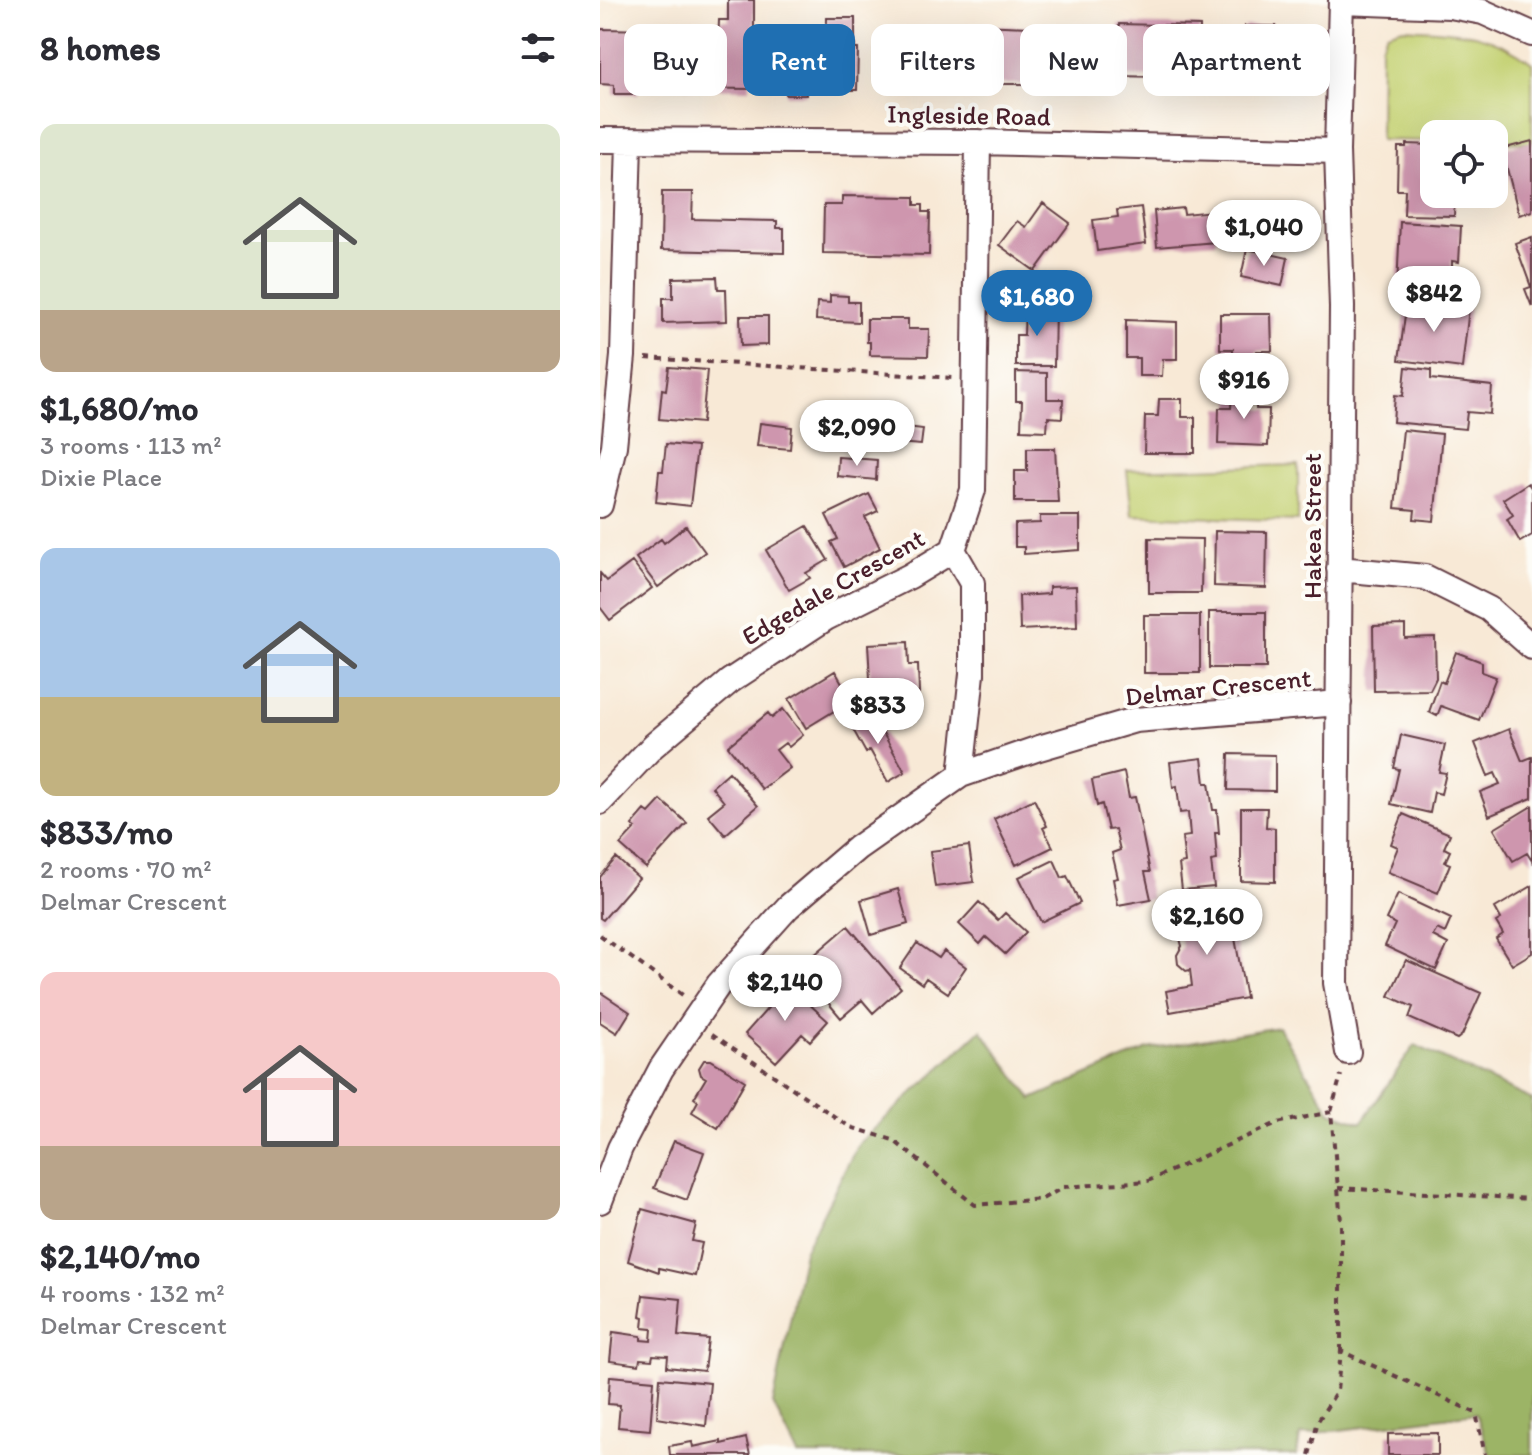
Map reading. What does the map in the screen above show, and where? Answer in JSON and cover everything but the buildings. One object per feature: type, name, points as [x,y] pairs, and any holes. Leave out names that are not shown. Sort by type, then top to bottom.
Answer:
[{"type":"street","points":[[1341,1],[1450,6],[1483,12],[1532,34]]},
{"type":"street","name":"Hakea Street","points":[[1341,1],[1337,151],[1342,307],[1336,983],[1348,1052]]},
{"type":"street","name":"Ingleside Road","points":[[600,140],[978,142],[1337,151]]},
{"type":"street","points":[[600,505],[614,446],[623,356],[629,141]]},
{"type":"street","points":[[961,775],[972,674],[972,583],[953,550],[973,490],[978,142]]},
{"type":"street","name":"Edgedale Crescent","points":[[600,802],[653,746],[730,681],[826,618],[910,576],[953,550]]},
{"type":"street","points":[[1339,569],[1425,577],[1489,609],[1532,647]]},
{"type":"street","name":"Delmar Crescent","points":[[600,1201],[627,1135],[661,1069],[719,984],[788,907],[857,848],[961,775],[1135,720],[1339,703]]},
{"type":"path","points":[[623,356],[975,380]]},
{"type":"path","points":[[600,935],[698,1015],[850,1127],[893,1140],[975,1205],[1042,1199],[1064,1187],[1148,1181],[1277,1123],[1331,1112]]},
{"type":"path","points":[[1309,1455],[1318,1421],[1337,1391],[1341,1351],[1341,1221],[1331,1112],[1348,1052]]},
{"type":"path","points":[[1338,1188],[1532,1199]]},
{"type":"path","points":[[1341,1351],[1476,1413],[1485,1455]]},
{"type":"green space","points":[[1403,28],[1470,34],[1500,44],[1532,63],[1532,143],[1508,142],[1508,120],[1420,120],[1420,141],[1380,140],[1381,46],[1387,33]]},
{"type":"green space","points":[[1298,465],[1298,521],[1132,515],[1127,470]]},
{"type":"green space","points":[[1278,1027],[1331,1112],[1361,1123],[1415,1045],[1532,1100],[1532,1455],[1490,1455],[1476,1413],[1300,1435],[1297,1455],[798,1455],[773,1404],[804,1251],[858,1144],[981,1030],[1032,1099],[1148,1049]]}]
